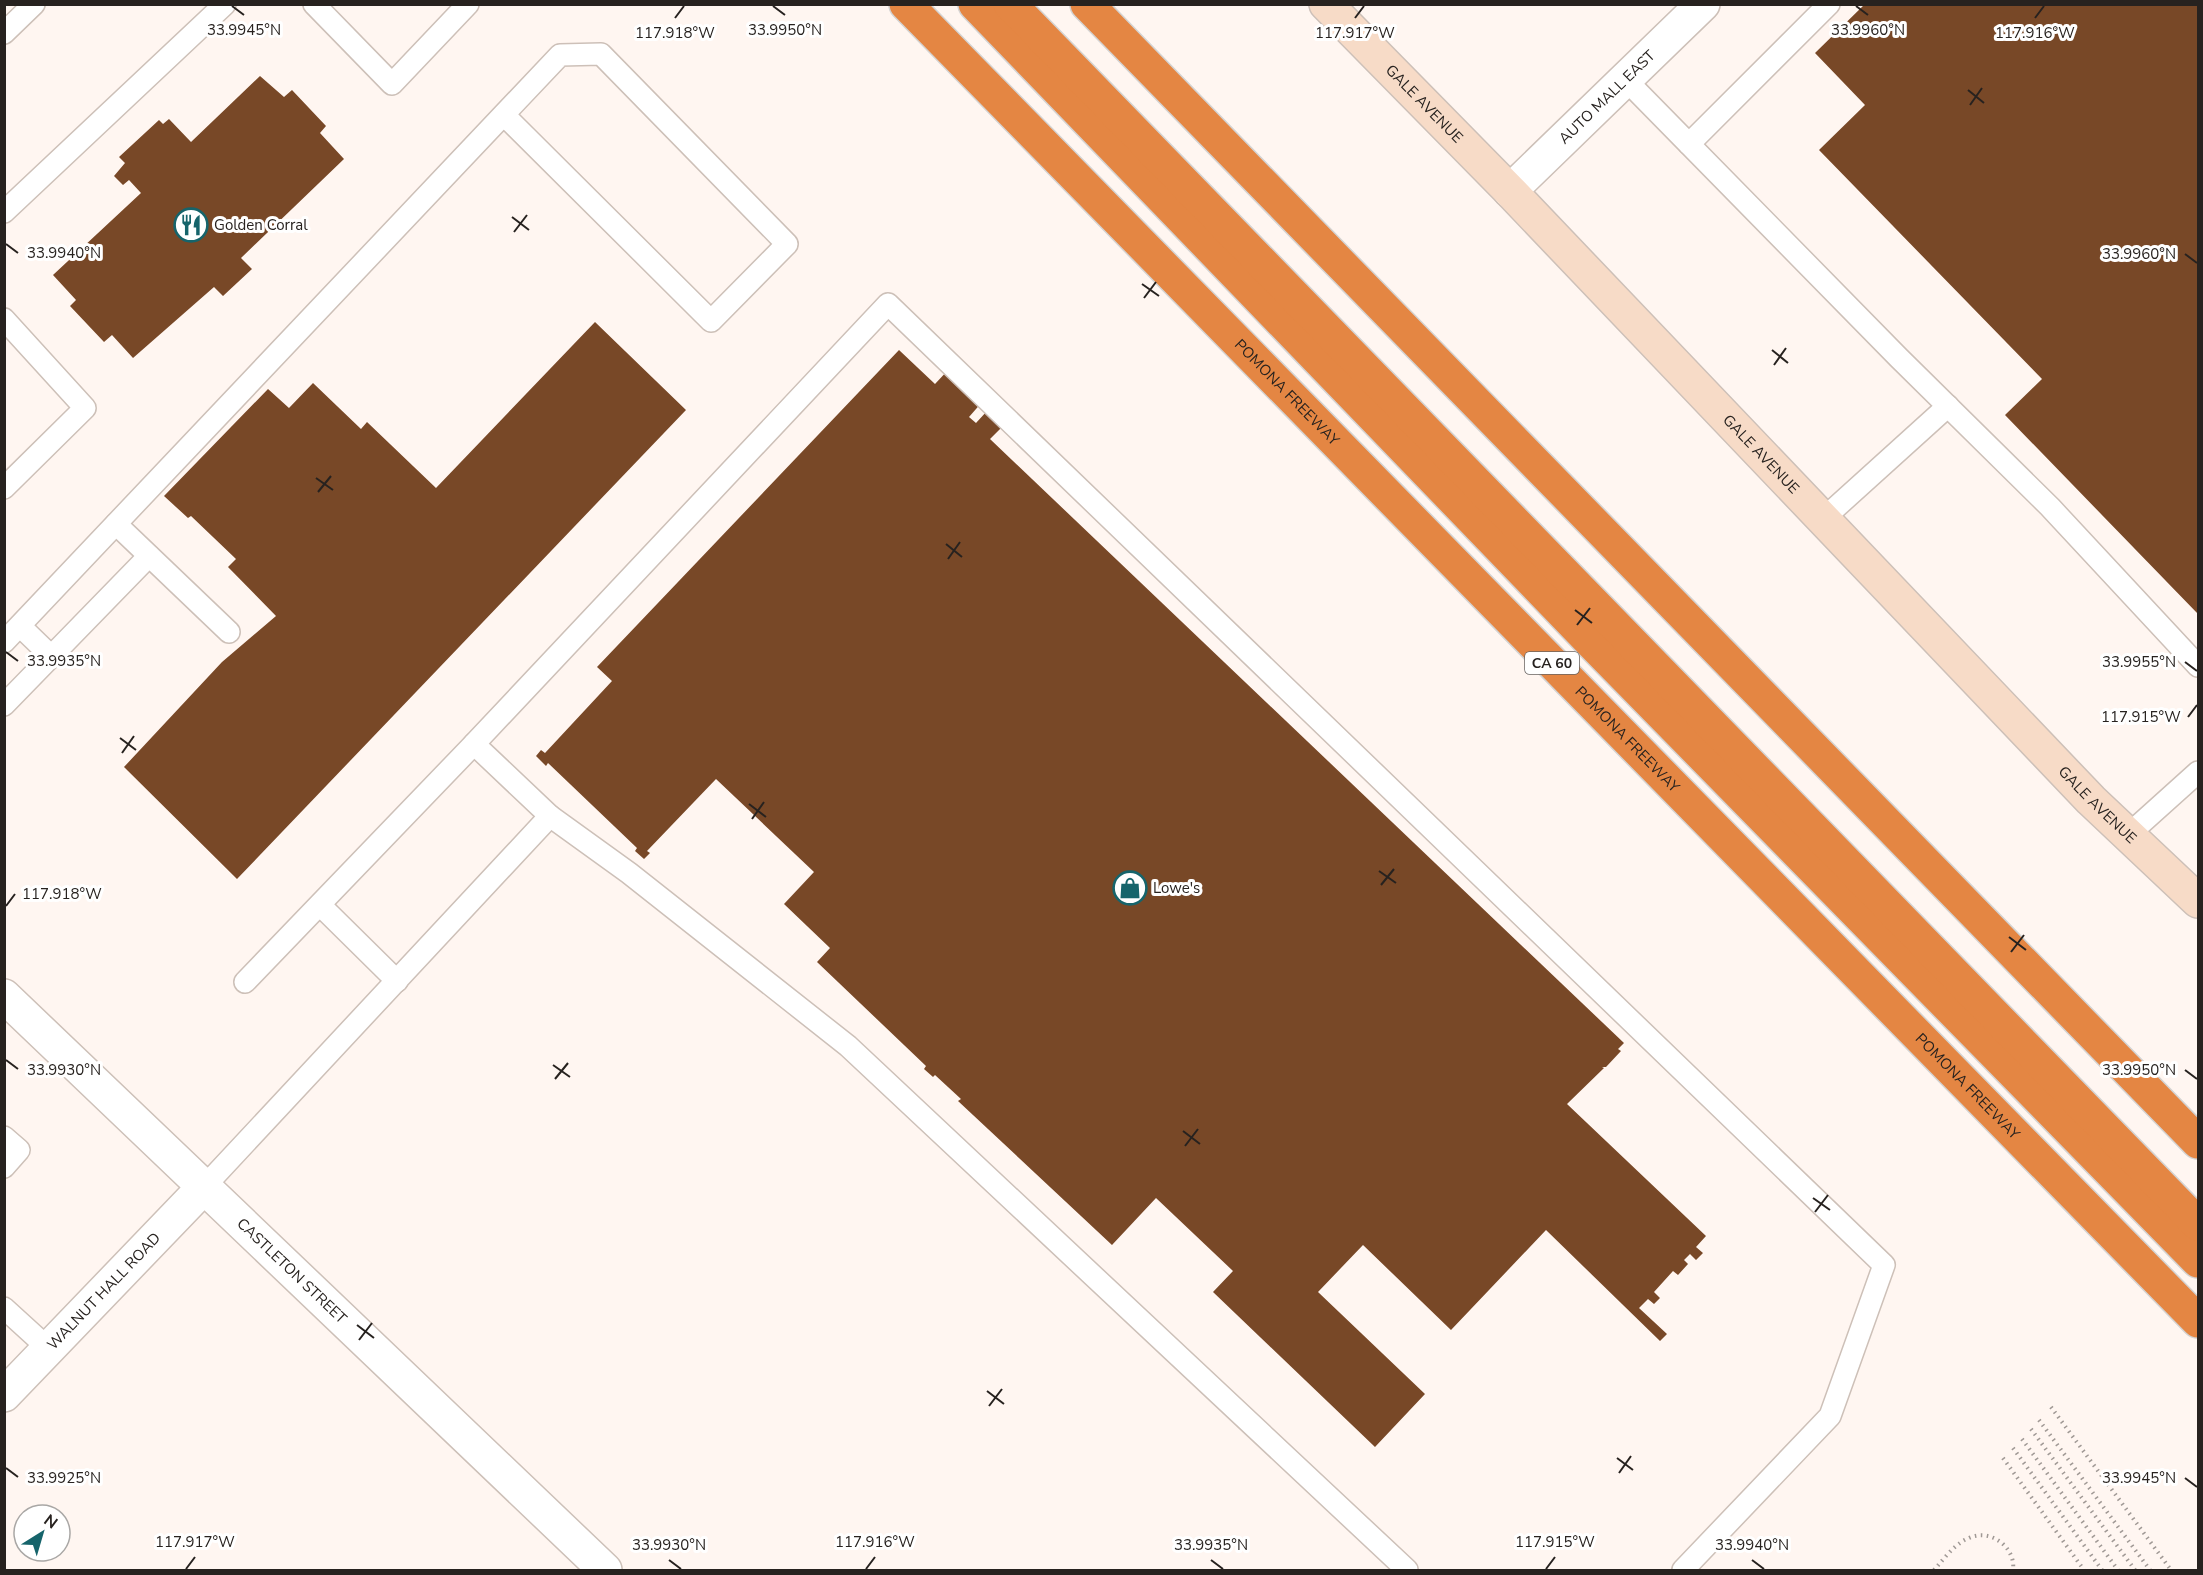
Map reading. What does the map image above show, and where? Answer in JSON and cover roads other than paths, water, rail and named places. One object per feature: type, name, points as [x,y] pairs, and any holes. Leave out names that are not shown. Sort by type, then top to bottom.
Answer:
[{"type":"highway","name":"POMONA FREEWAY","points":[[906,4],[2199,1321]]},
{"type":"highway","points":[[975,4],[1589,640],[2199,1261]]},
{"type":"highway","points":[[1010,4],[2199,1224]]},
{"type":"highway","points":[[1088,4],[2199,1142]]},
{"type":"main road","name":"GALE AVENUE","points":[[1326,4],[1510,191],[2075,783],[2199,901]]},
{"type":"street","name":"AUTO MALL EAST","points":[[1510,191],[1626,80],[1691,8]]},
{"type":"street","name":"CASTLETON STREET","points":[[4,996],[605,1570]]},
{"type":"street","name":"WALNUT HALL ROAD","points":[[4,1395],[204,1187]]},
{"type":"lane","points":[[4,33],[34,4]]},
{"type":"lane","points":[[4,212],[225,4]]},
{"type":"lane","points":[[314,4],[392,84],[468,4]]},
{"type":"lane","points":[[1689,144],[1829,4]]},
{"type":"lane","points":[[4,642],[560,55],[601,54],[787,244],[711,321],[504,115]]},
{"type":"lane","points":[[1626,80],[2049,507],[2199,666]]},
{"type":"lane","points":[[245,982],[474,744],[888,304],[1884,1266],[1830,1416],[1683,1570]]},
{"type":"lane","points":[[4,319],[85,408],[4,488]]},
{"type":"lane","points":[[1823,519],[1948,406]]},
{"type":"lane","points":[[116,524],[229,632]]},
{"type":"lane","points":[[4,705],[148,556]]},
{"type":"lane","points":[[20,626],[52,657]]},
{"type":"lane","points":[[474,744],[550,816],[629,873],[848,1046],[1407,1570]]},
{"type":"lane","points":[[2128,835],[2199,772]]},
{"type":"lane","points":[[204,1187],[550,816]]},
{"type":"lane","points":[[320,905],[397,981]]},
{"type":"lane","points":[[4,1137],[19,1150],[4,1167]]},
{"type":"lane","points":[[4,1308],[49,1349]]},
{"type":"place","name":"Golden Corral","points":[[191,225]]},
{"type":"place","name":"Lowe's","points":[[1130,888]]}]
